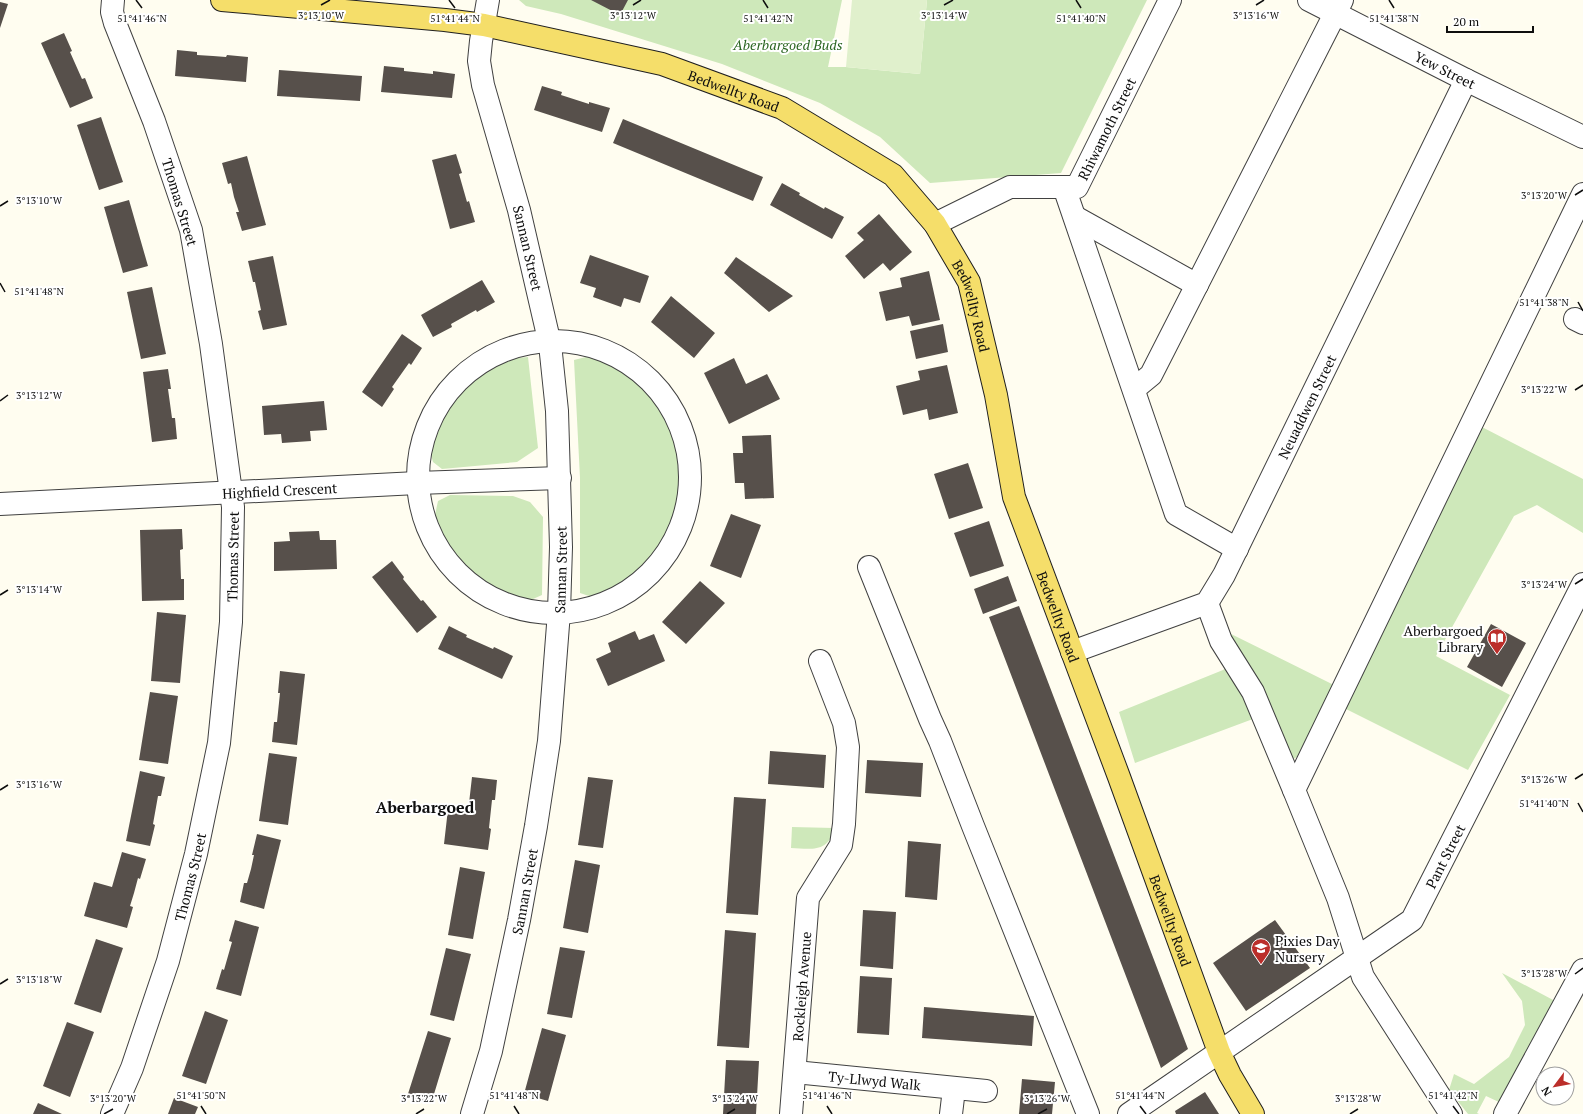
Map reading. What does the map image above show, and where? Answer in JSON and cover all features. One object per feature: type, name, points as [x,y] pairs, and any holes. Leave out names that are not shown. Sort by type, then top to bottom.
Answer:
[{"type":"main road","name":"Bedwellty Road","points":[[222,0],[445,20],[484,26],[662,64],[782,108],[893,175],[935,224],[969,282],[996,395],[1014,497],[1219,1052],[1230,1075],[1253,1114]]},
{"type":"street","name":"Thomas Street","points":[[112,1114],[132,1068],[168,961],[196,854],[219,743],[231,622],[233,506],[211,344],[191,230],[154,121],[115,23],[112,12],[113,0]]},
{"type":"street","name":"Sannan Street","points":[[472,1114],[491,1051],[519,920],[536,826],[549,741],[559,612],[561,547],[557,411],[550,344],[519,210],[483,84],[479,61],[488,0]]},
{"type":"street","name":"Rhiwamoth Street","points":[[935,224],[1010,187],[1077,187],[1170,0]]},
{"type":"street","name":"Yew Street","points":[[1309,0],[1338,7],[1466,80],[1583,137]]},
{"type":"street","points":[[1134,389],[1151,375],[1338,7]]},
{"type":"street","name":"Neuaddwen Street","points":[[1207,602],[1224,575],[1237,550],[1466,80]]},
{"type":"street","points":[[1064,187],[1176,514],[1237,550]]},
{"type":"street","points":[[1294,790],[1583,194]]},
{"type":"street","points":[[1075,217],[1198,285]]},
{"type":"street","points":[[536,342],[561,346],[596,347],[632,364],[662,392],[669,404],[683,430],[692,468],[686,513],[672,550],[643,581],[607,604],[589,610],[559,612],[529,611],[504,603],[472,585],[451,566],[426,524],[417,483],[417,469],[423,439],[439,403],[470,366],[510,346],[536,342]]},
{"type":"street","name":"Highfield Crescent","points":[[0,504],[417,483],[560,478]]},
{"type":"street","points":[[869,567],[940,741],[1088,1114]]},
{"type":"street","name":"Pant Street","points":[[1128,1114],[1412,920],[1583,584]]},
{"type":"street","points":[[1072,652],[1207,602],[1221,641],[1253,692],[1294,790],[1338,898],[1356,959],[1363,977],[1451,1114]]},
{"type":"street","name":"Rockleigh Avenue","points":[[791,1114],[808,898],[841,845],[844,824],[848,747],[844,723],[820,661]]},
{"type":"street","points":[[1505,1114],[1583,970]]},
{"type":"street","name":"Ty-Llwyd Walk","points":[[795,1072],[986,1091]]},
{"type":"street","points":[[952,1114],[954,1089]]},
{"type":"green space","name":"Aberbargoed Buds","points":[[519,0],[842,0],[828,67],[846,67],[920,74],[927,0],[1147,0],[1061,173],[930,183],[880,137],[820,103],[722,64],[561,14],[526,6]]},
{"type":"green space","points":[[852,0],[927,0],[920,74],[846,67]]},
{"type":"green space","points":[[528,357],[538,448],[517,462],[442,469],[433,462],[430,452],[441,424],[454,399],[478,375],[517,358]]},
{"type":"green space","points":[[586,357],[603,360],[623,372],[644,388],[664,415],[679,444],[682,478],[677,508],[668,536],[649,561],[620,585],[592,597],[580,593],[580,478],[574,360]]},
{"type":"green space","points":[[1480,426],[1583,479],[1583,533],[1537,505],[1514,516],[1436,656],[1510,695],[1468,770],[1332,702],[1300,755],[1290,761],[1269,713],[1135,763],[1119,712],[1223,670],[1241,657],[1225,631],[1348,692]]},
{"type":"green space","points":[[450,495],[513,496],[530,502],[543,517],[542,595],[533,599],[522,601],[492,587],[464,565],[445,540],[435,515],[438,501]]},
{"type":"green space","points":[[792,827],[834,828],[832,836],[823,846],[805,849],[791,848]]},
{"type":"green space","points":[[1502,973],[1555,1001],[1501,1103],[1486,1096],[1477,1113],[1479,1114],[1468,1114],[1449,1090],[1454,1074],[1474,1084],[1509,1057],[1525,1025],[1522,1001]]},
{"type":"building","points":[[591,0],[628,0],[620,15]]},
{"type":"building","points":[[0,2],[8,4],[0,28]]},
{"type":"building","points":[[64,33],[72,51],[70,52],[82,79],[85,78],[93,98],[70,108],[41,43]]},
{"type":"building","points":[[177,50],[197,52],[197,55],[248,57],[246,82],[175,76]]},
{"type":"building","points":[[384,66],[404,68],[404,71],[433,74],[433,71],[455,74],[452,98],[381,92]]},
{"type":"building","points":[[279,70],[362,76],[360,101],[277,96]]},
{"type":"building","points":[[542,86],[562,92],[561,95],[589,104],[589,102],[610,108],[602,132],[534,110]]},
{"type":"building","points":[[101,117],[123,182],[99,190],[77,125]]},
{"type":"building","points":[[623,119],[763,177],[753,201],[613,143]]},
{"type":"building","points":[[456,154],[462,173],[459,174],[467,202],[469,201],[475,222],[450,229],[432,160]]},
{"type":"building","points":[[247,156],[266,225],[242,231],[236,212],[239,212],[231,183],[228,184],[222,163]]},
{"type":"building","points":[[782,183],[800,193],[799,195],[824,209],[825,207],[844,217],[832,239],[770,205]]},
{"type":"building","points":[[129,200],[148,266],[123,273],[104,207]]},
{"type":"building","points":[[879,214],[912,252],[890,271],[883,263],[864,279],[845,256],[864,240],[857,233]]},
{"type":"building","points":[[590,255],[649,276],[640,303],[624,298],[621,307],[593,297],[596,288],[580,283]]},
{"type":"building","points":[[273,256],[287,325],[263,330],[258,311],[261,310],[255,282],[253,282],[248,261]]},
{"type":"building","points":[[736,257],[793,296],[769,312],[724,273]]},
{"type":"building","points":[[929,271],[940,320],[912,326],[909,316],[886,321],[879,292],[902,287],[900,278]]},
{"type":"building","points":[[482,280],[495,302],[477,312],[476,310],[451,324],[452,327],[433,337],[421,315]]},
{"type":"building","points":[[152,287],[166,354],[141,359],[127,292]]},
{"type":"building","points":[[671,296],[715,333],[694,358],[651,322]]},
{"type":"building","points":[[943,324],[948,352],[916,359],[910,331]]},
{"type":"building","points":[[402,334],[422,348],[411,365],[409,363],[392,387],[394,389],[382,407],[362,392]]},
{"type":"building","points":[[734,358],[746,384],[767,374],[780,399],[729,424],[704,373]]},
{"type":"building","points":[[947,365],[958,413],[929,420],[927,409],[903,415],[896,386],[920,380],[918,371]]},
{"type":"building","points":[[168,369],[171,389],[168,389],[172,418],[175,418],[177,439],[152,442],[143,372]]},
{"type":"building","points":[[324,401],[327,430],[310,431],[311,441],[282,443],[281,434],[264,435],[262,406]]},
{"type":"building","points":[[771,435],[774,498],[745,499],[744,483],[735,483],[733,453],[743,453],[742,436]]},
{"type":"building","points":[[968,463],[983,508],[949,519],[934,474]]},
{"type":"building","points":[[731,514],[761,525],[741,578],[710,566]]},
{"type":"building","points":[[989,521],[1004,566],[970,577],[954,533]]},
{"type":"building","points":[[182,529],[183,549],[180,550],[181,579],[184,579],[184,600],[142,601],[140,530]]},
{"type":"building","points":[[319,531],[320,540],[336,540],[337,569],[274,571],[274,542],[290,541],[289,532]]},
{"type":"building","points":[[392,561],[404,577],[403,579],[421,601],[423,600],[437,617],[417,633],[372,577]]},
{"type":"building","points":[[1008,576],[1017,601],[983,614],[974,589]]},
{"type":"building","points":[[700,581],[725,603],[686,644],[662,622]]},
{"type":"building","points":[[1019,606],[1188,1049],[1161,1068],[989,617]]},
{"type":"building","points":[[157,612],[186,615],[180,683],[151,681]]},
{"type":"building","points":[[1491,624],[1526,643],[1502,687],[1467,667]]},
{"type":"building","points":[[449,626],[467,635],[466,637],[493,649],[494,647],[513,656],[502,679],[438,649]]},
{"type":"building","points":[[635,631],[639,640],[654,634],[665,661],[608,686],[596,659],[611,652],[608,643]]},
{"type":"building","points":[[280,671],[305,674],[297,745],[272,742],[274,722],[277,722],[280,693],[278,693]]},
{"type":"building","points":[[150,692],[178,696],[168,764],[139,760]]},
{"type":"building","points":[[770,751],[826,755],[824,788],[768,784]]},
{"type":"building","points":[[269,753],[297,757],[288,825],[259,821]]},
{"type":"building","points":[[867,760],[923,763],[921,797],[865,793]]},
{"type":"building","points":[[140,771],[165,777],[161,796],[158,796],[153,824],[155,825],[150,846],[126,841]]},
{"type":"building","points":[[472,777],[497,780],[495,800],[492,800],[489,828],[491,829],[488,850],[444,844],[448,809],[468,812]]},
{"type":"building","points":[[588,777],[613,780],[603,848],[578,845]]},
{"type":"building","points":[[734,797],[766,799],[758,915],[726,913]]},
{"type":"building","points":[[257,834],[281,840],[264,909],[240,902],[244,883],[247,883],[251,869],[254,855],[252,855]]},
{"type":"building","points":[[908,841],[941,844],[937,900],[905,897]]},
{"type":"building","points":[[122,852],[146,859],[140,879],[138,878],[130,906],[133,907],[127,928],[84,916],[94,882],[112,887]]},
{"type":"building","points":[[575,860],[600,865],[588,933],[563,928]]},
{"type":"building","points":[[460,867],[485,872],[473,939],[448,935]]},
{"type":"building","points":[[863,910],[896,912],[893,969],[860,966]]},
{"type":"building","points":[[235,920],[259,927],[241,996],[216,989],[222,969],[224,970],[232,942],[229,941]]},
{"type":"building","name":"Pixies Day Nursery","points":[[1275,920],[1310,968],[1246,1011],[1213,963]]},
{"type":"building","points":[[725,930],[756,933],[749,1048],[717,1046]]},
{"type":"building","points":[[96,939],[123,948],[101,1013],[74,1004]]},
{"type":"building","points":[[560,947],[585,951],[572,1018],[547,1014]]},
{"type":"building","points":[[446,948],[471,954],[454,1021],[430,1015]]},
{"type":"building","points":[[860,976],[892,978],[889,1035],[857,1033]]},
{"type":"building","points":[[924,1007],[1034,1016],[1032,1046],[922,1038]]},
{"type":"building","points":[[205,1011],[228,1020],[206,1084],[182,1076]]},
{"type":"building","points":[[67,1022],[94,1032],[70,1097],[43,1086]]},
{"type":"building","points":[[542,1028],[566,1035],[548,1101],[524,1094]]},
{"type":"building","points":[[428,1031],[451,1038],[431,1104],[407,1097]]},
{"type":"building","points":[[726,1060],[759,1061],[756,1114],[723,1114]]},
{"type":"building","points":[[1022,1079],[1055,1082],[1052,1114],[1019,1114]]},
{"type":"building","points":[[1205,1092],[1219,1114],[1176,1114],[1175,1111]]},
{"type":"building","points":[[174,1098],[198,1107],[195,1114],[168,1114]]},
{"type":"building","points":[[38,1103],[62,1114],[33,1114]]},
{"type":"place","name":"Aberbargoed Library","points":[[1497,655]]},
{"type":"place","name":"Pixies Day Nursery","points":[[1261,965]]},
{"type":"district","name":"Aberbargoed","points":[[425,807]]}]
